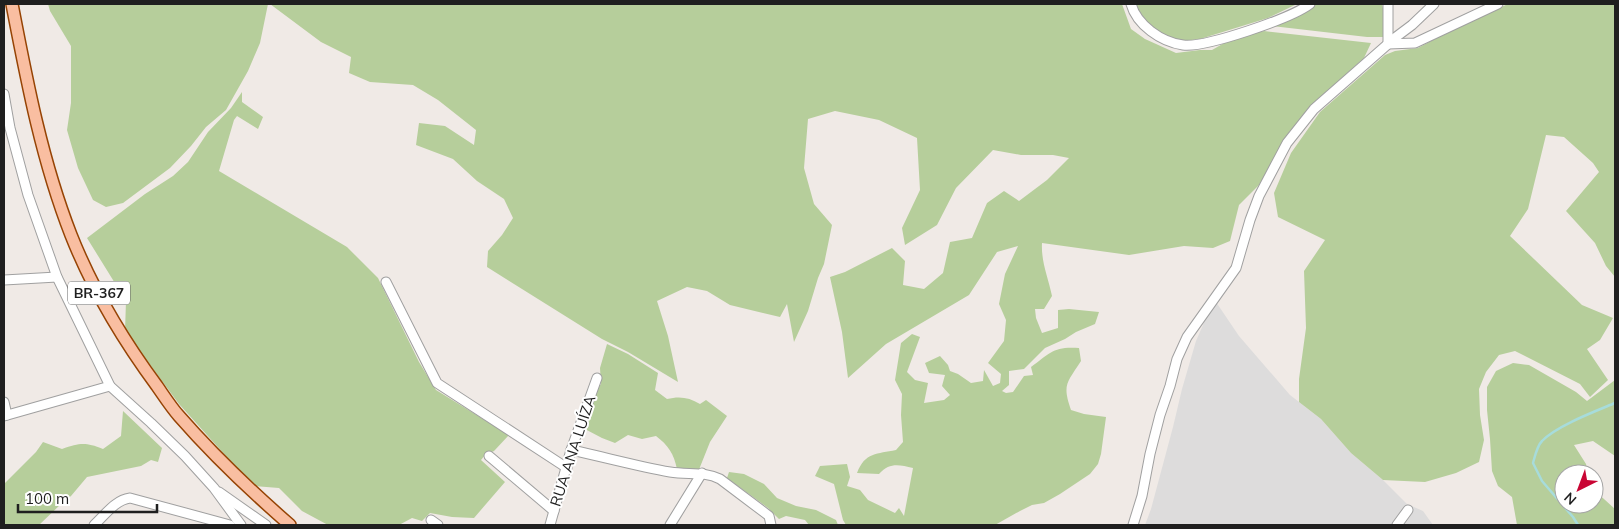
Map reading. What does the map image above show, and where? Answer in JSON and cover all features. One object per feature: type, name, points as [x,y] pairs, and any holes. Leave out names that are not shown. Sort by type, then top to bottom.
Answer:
[{"type":"main road","name":"BR-367","points":[[12,4],[27,84],[54,184],[72,236],[100,296],[139,361],[179,416],[248,489],[290,525]]},
{"type":"street","points":[[1131,4],[1132,10],[1146,27],[1158,37],[1183,45],[1203,44],[1244,32],[1284,18],[1310,4]]},
{"type":"street","points":[[1388,4],[1388,44]]},
{"type":"street","points":[[1133,525],[1176,359],[1192,330],[1236,268],[1259,196],[1287,143],[1314,109],[1434,4]]},
{"type":"street","points":[[1388,44],[1415,43],[1498,4]]},
{"type":"street","points":[[4,94],[10,128],[28,195],[56,277],[110,386],[151,423],[214,488],[241,525]]},
{"type":"street","points":[[4,280],[56,277]]},
{"type":"street","points":[[386,282],[433,378],[441,387],[567,468]]},
{"type":"street","name":"RUA ANA LUÍZA","points":[[550,525],[571,450],[597,378]]},
{"type":"street","points":[[4,402],[6,416],[110,386]]},
{"type":"street","points":[[571,450],[670,472],[702,473],[720,479],[769,516],[771,525]]},
{"type":"street","points":[[489,456],[554,511]]},
{"type":"street","points":[[670,525],[702,473]]},
{"type":"street","points":[[214,488],[266,525]]},
{"type":"street","points":[[94,525],[117,503],[130,498],[230,525]]},
{"type":"street","points":[[1397,525],[1408,510]]},
{"type":"shaded area","points":[[1216,302],[1239,336],[1290,395],[1321,419],[1351,453],[1383,480],[1407,504],[1423,511],[1433,525],[1145,525],[1151,509],[1196,341],[1206,318]]},
{"type":"green space","points":[[48,4],[268,4],[260,43],[248,71],[226,110],[206,127],[170,168],[123,203],[106,207],[93,200],[78,168],[67,130],[71,103],[71,46],[50,11]]},
{"type":"green space","points":[[270,4],[1122,4],[1131,29],[1145,39],[1176,53],[1212,50],[1233,38],[1264,31],[1371,43],[1364,58],[1315,102],[1290,131],[1259,185],[1239,205],[1230,241],[1213,248],[1184,246],[1129,255],[1042,243],[1044,263],[1052,296],[1044,309],[1035,309],[1036,318],[1042,333],[1058,328],[1058,310],[1069,309],[1099,312],[1095,324],[1045,348],[1024,369],[1009,371],[1009,385],[1002,391],[1006,393],[1013,392],[1024,376],[1033,375],[1031,367],[1048,354],[1058,349],[1079,348],[1081,361],[1067,384],[1067,394],[1071,410],[1106,417],[1101,454],[1098,464],[1090,474],[1044,503],[1032,505],[995,525],[846,525],[834,484],[815,476],[820,466],[847,464],[850,477],[847,486],[860,490],[868,500],[895,513],[899,508],[904,516],[913,468],[895,465],[883,470],[879,474],[857,473],[864,461],[872,455],[896,450],[903,442],[902,394],[895,380],[901,343],[912,334],[920,337],[907,372],[915,380],[928,383],[924,403],[944,400],[950,395],[942,386],[945,375],[929,373],[925,363],[940,356],[948,365],[950,371],[971,383],[983,381],[984,370],[993,386],[1000,383],[1001,374],[988,363],[1004,341],[1006,320],[999,304],[1005,274],[1018,246],[997,252],[969,295],[886,344],[848,378],[842,332],[830,277],[845,272],[892,248],[905,261],[903,285],[924,289],[943,273],[950,242],[972,238],[987,203],[1004,191],[1019,201],[1047,180],[1069,158],[1053,155],[1021,155],[993,150],[956,188],[937,225],[905,245],[902,228],[920,190],[917,138],[879,120],[835,111],[808,119],[804,168],[814,204],[832,225],[824,264],[808,311],[794,342],[787,304],[780,317],[730,305],[707,291],[687,287],[657,301],[668,336],[678,382],[602,339],[487,267],[488,251],[513,218],[504,199],[477,181],[453,159],[416,145],[419,123],[445,126],[474,145],[476,130],[438,100],[413,85],[370,82],[349,73],[351,57],[321,42]]},
{"type":"green space","points":[[1134,4],[1297,4],[1268,18],[1200,39],[1183,41],[1159,34],[1149,25]]},
{"type":"green space","points":[[1312,4],[1382,4],[1386,22],[1384,37],[1367,37],[1272,26]]},
{"type":"green space","points":[[1508,4],[1615,4],[1615,277],[1606,266],[1595,243],[1566,211],[1599,172],[1593,163],[1564,137],[1546,135],[1528,209],[1510,236],[1582,305],[1613,318],[1600,340],[1587,349],[1608,380],[1590,397],[1580,384],[1515,351],[1499,355],[1486,372],[1479,389],[1480,415],[1484,440],[1479,462],[1456,473],[1425,482],[1383,480],[1351,453],[1321,419],[1299,402],[1299,379],[1306,328],[1304,271],[1325,240],[1278,217],[1274,193],[1291,153],[1320,112],[1385,55],[1395,51],[1418,48],[1459,26]]},
{"type":"green space","points":[[242,92],[242,102],[263,117],[258,129],[237,116],[234,120],[219,171],[347,247],[378,278],[419,362],[436,390],[509,435],[494,451],[485,455],[481,460],[505,482],[474,518],[430,513],[422,521],[412,518],[399,525],[328,525],[302,511],[279,488],[253,486],[179,404],[125,331],[126,301],[87,238],[145,194],[173,176],[188,162],[208,132],[231,108]]},
{"type":"green space","points":[[607,344],[628,354],[658,373],[655,390],[667,399],[684,398],[700,404],[706,400],[727,416],[710,442],[698,472],[677,469],[670,450],[656,436],[642,439],[628,435],[615,443],[581,427],[593,393],[601,384],[600,368]]},
{"type":"green space","points":[[1513,363],[1529,365],[1576,392],[1587,401],[1615,380],[1615,456],[1593,441],[1574,445],[1586,464],[1554,464],[1554,514],[1604,514],[1604,499],[1615,509],[1615,525],[1517,525],[1512,497],[1498,486],[1492,471],[1487,387],[1496,371]]},
{"type":"green space","points":[[123,411],[162,448],[158,462],[151,460],[141,466],[87,477],[71,496],[39,525],[4,525],[4,484],[36,452],[43,442],[62,449],[82,444],[103,449],[121,436]]},
{"type":"green space","points":[[729,472],[744,474],[764,484],[777,498],[796,506],[816,510],[836,520],[838,525],[809,525],[805,520],[786,516],[779,519],[768,508],[727,478]]},
{"type":"waterway","points":[[1578,525],[1542,481],[1533,463],[1535,454],[1542,441],[1548,435],[1577,419],[1615,403]]}]
